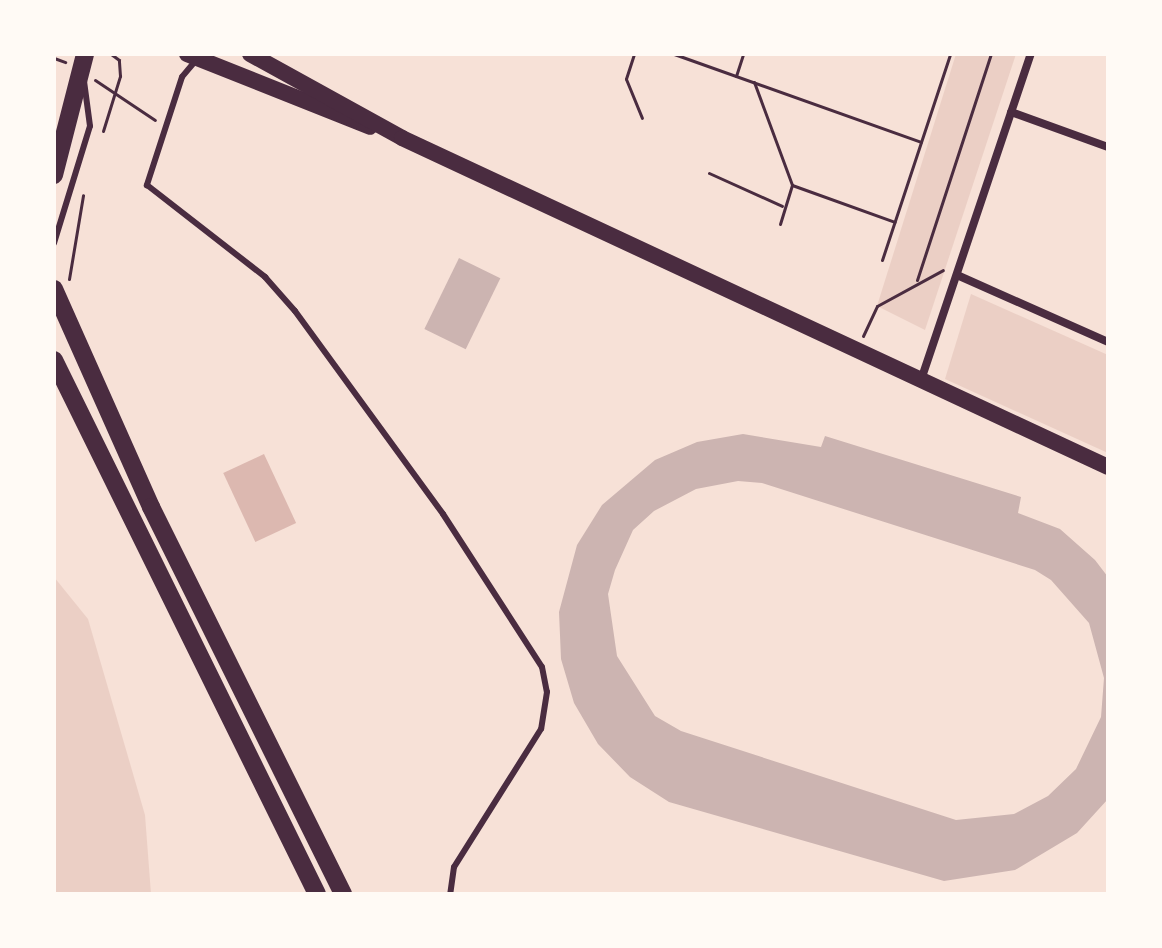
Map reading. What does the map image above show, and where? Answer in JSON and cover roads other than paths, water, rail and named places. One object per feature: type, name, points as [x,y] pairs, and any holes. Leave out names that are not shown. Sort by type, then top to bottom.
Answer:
[{"type":"main road","points":[[250,54],[402,138],[1108,467]]},
{"type":"main road","points":[[192,56],[304,104],[402,138]]},
{"type":"main road","points":[[54,175],[83,61]]},
{"type":"main road","points":[[61,286],[151,507],[343,894]]},
{"type":"main road","points":[[54,360],[317,894]]},
{"type":"street","points":[[921,381],[1031,54]]},
{"type":"street","points":[[1011,112],[1108,147]]},
{"type":"street","points":[[957,275],[1108,342]]},
{"type":"lane","points":[[192,56],[182,77],[147,185],[265,277],[295,311],[443,514],[542,667],[547,705],[541,729],[454,867],[450,894]]},
{"type":"lane","points":[[54,243],[90,126],[91,105],[83,61]]}]
